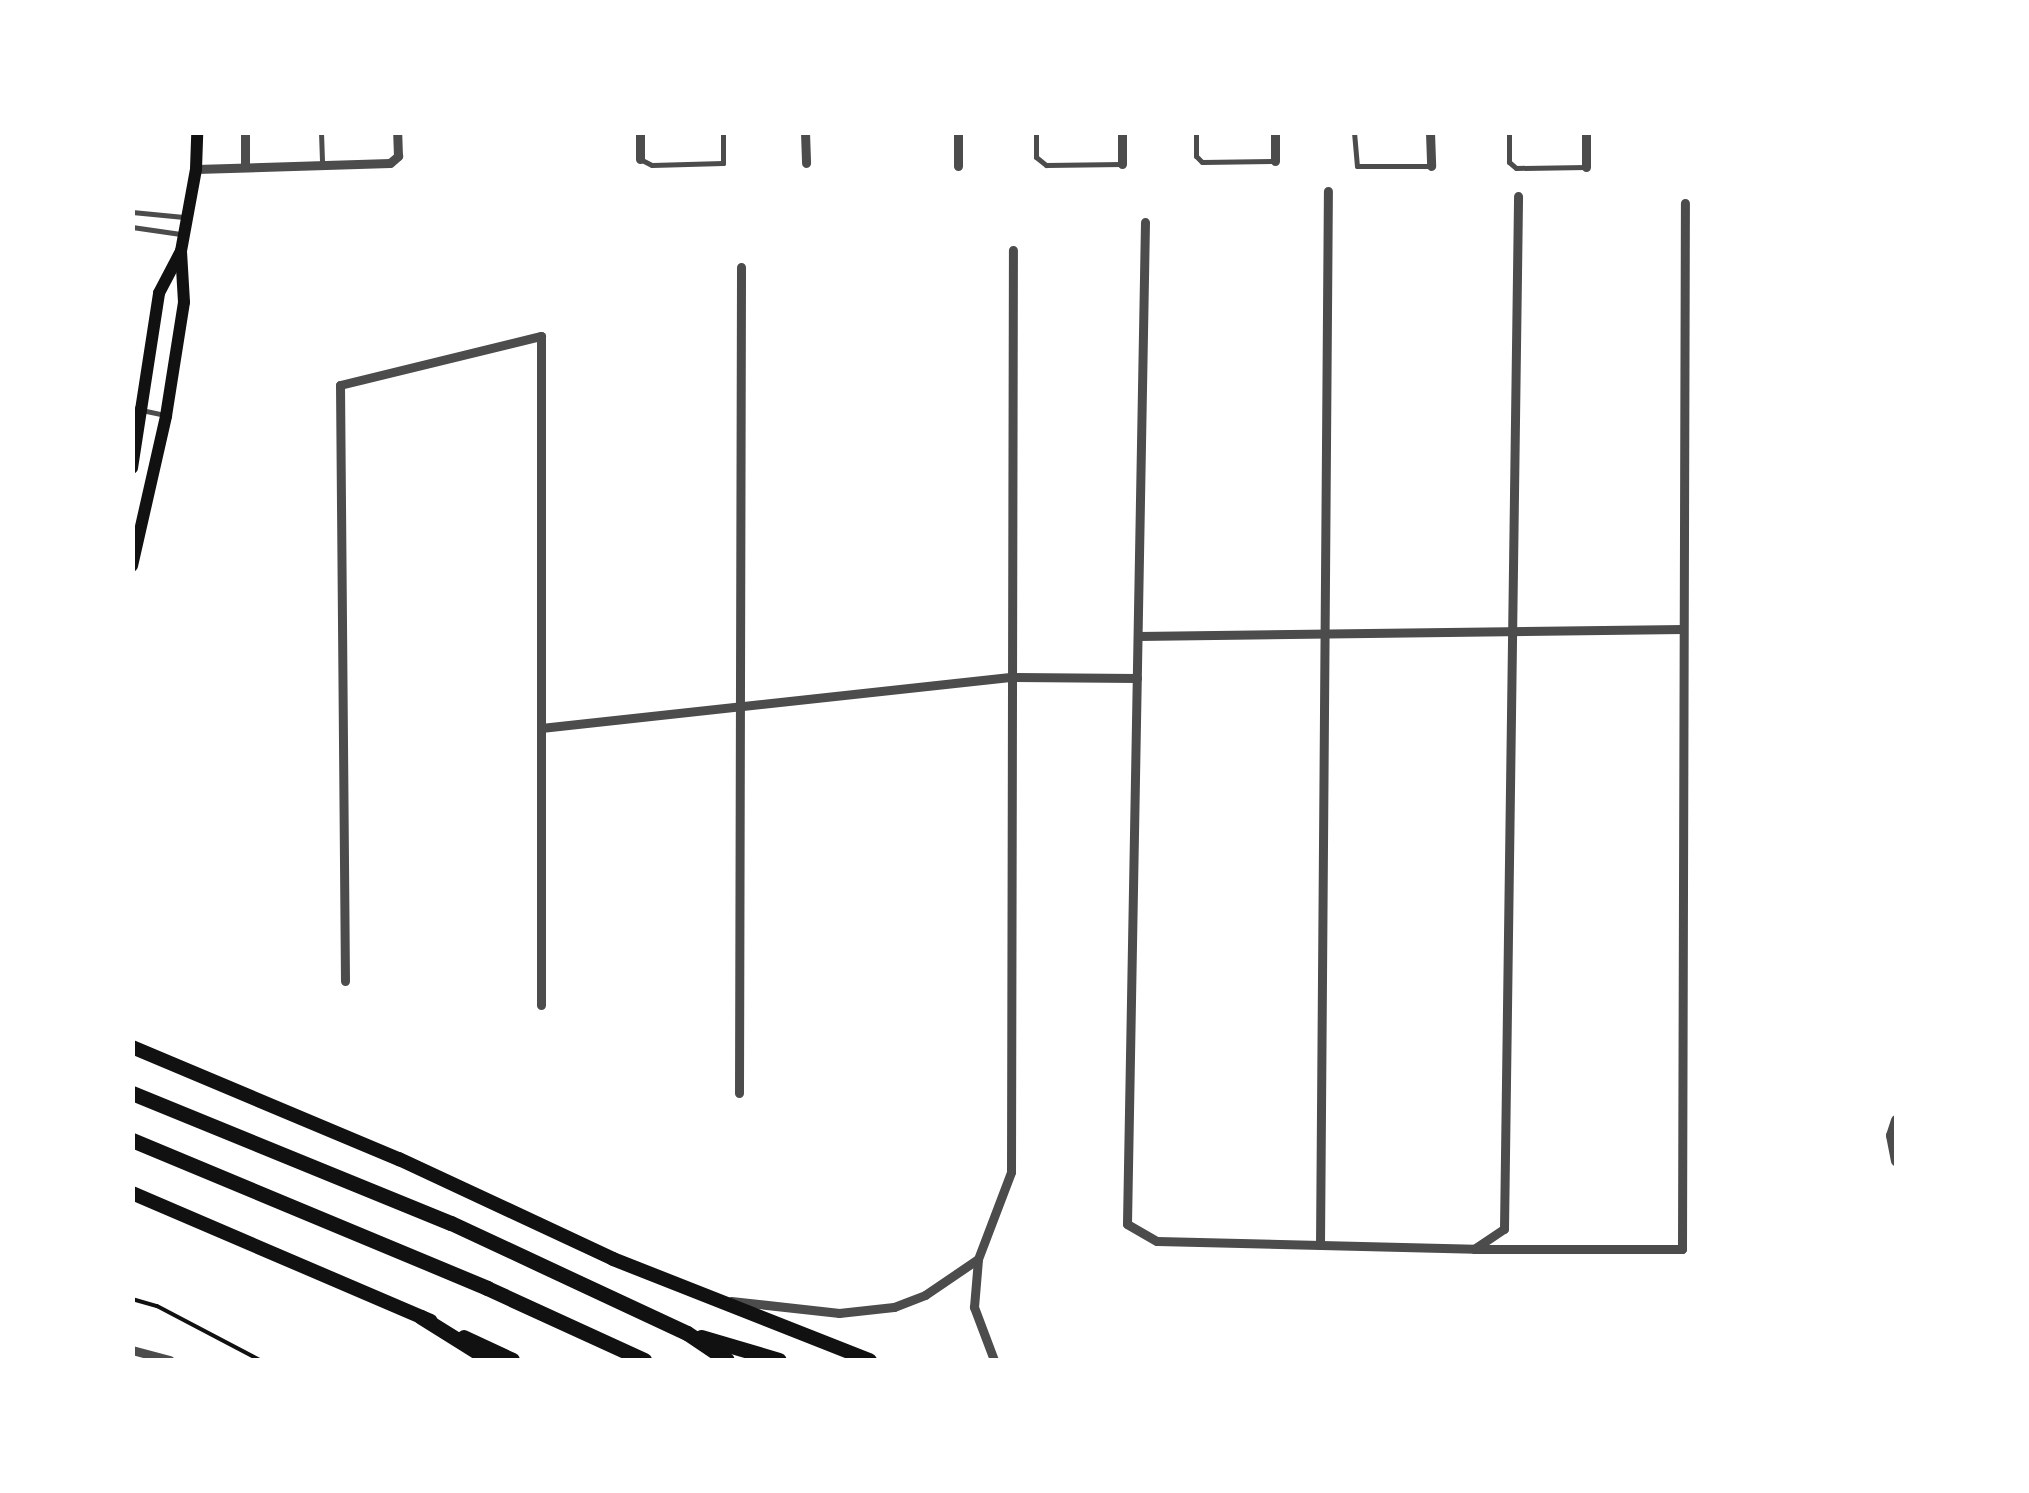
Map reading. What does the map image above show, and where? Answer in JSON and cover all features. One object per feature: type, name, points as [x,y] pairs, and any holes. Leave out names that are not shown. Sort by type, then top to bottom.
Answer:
[{"type":"highway","points":[[132,1092],[451,1223],[688,1334],[727,1360]]},
{"type":"highway","points":[[132,1140],[488,1288],[644,1360]]},
{"type":"highway","points":[[421,1316],[490,1360]]},
{"type":"highway","points":[[688,1334],[779,1360]]},
{"type":"main road","points":[[132,566],[166,416],[184,302],[181,251],[196,169],[196,132]]},
{"type":"main road","points":[[132,468],[137,409],[158,293],[181,251]]},
{"type":"main road","points":[[132,376],[149,358]]},
{"type":"main road","points":[[132,1047],[399,1159],[614,1259],[870,1360]]},
{"type":"main road","points":[[132,1193],[421,1316],[513,1360]]},
{"type":"street","points":[[245,132],[245,166]]},
{"type":"street","points":[[196,169],[390,163],[398,156],[398,132]]},
{"type":"street","points":[[640,132],[640,159]]},
{"type":"street","points":[[806,132],[806,162]]},
{"type":"street","points":[[958,132],[958,166]]},
{"type":"street","points":[[1122,132],[1122,164]]},
{"type":"street","points":[[1275,132],[1275,161]]},
{"type":"street","points":[[1430,132],[1431,166]]},
{"type":"street","points":[[1586,132],[1586,167]]},
{"type":"street","points":[[1320,1245],[1328,191]]},
{"type":"street","points":[[1474,1249],[1504,1229],[1518,196]]},
{"type":"street","points":[[1146,222],[1127,1224],[1157,1241],[1474,1249],[1682,1249],[1685,203]]},
{"type":"street","points":[[994,1360],[974,1307],[978,1260],[1011,1172],[1014,250]]},
{"type":"street","points":[[739,1093],[741,267]]},
{"type":"street","points":[[345,980],[340,385],[541,336],[541,1005]]},
{"type":"street","points":[[1138,636],[1683,629]]},
{"type":"street","points":[[541,728],[1012,677],[1137,678]]},
{"type":"street","points":[[1896,1120],[1891,1147],[1896,1160]]},
{"type":"street","points":[[724,1300],[839,1313],[894,1307],[925,1295],[978,1260]]},
{"type":"street","points":[[132,1350],[170,1360]]},
{"type":"lane","points":[[321,132],[322,164]]},
{"type":"lane","points":[[640,159],[652,165],[723,164],[723,132]]},
{"type":"lane","points":[[1036,132],[1036,157],[1046,166],[1122,164]]},
{"type":"lane","points":[[1196,132],[1196,156],[1202,162],[1275,161]]},
{"type":"lane","points":[[1354,132],[1357,166],[1431,166]]},
{"type":"lane","points":[[1509,132],[1509,162],[1516,168],[1586,167]]},
{"type":"lane","points":[[132,212],[187,218]]},
{"type":"lane","points":[[132,228],[184,234]]},
{"type":"lane","points":[[137,409],[166,416]]},
{"type":"path","points":[[132,1299],[157,1306],[260,1360]]}]
